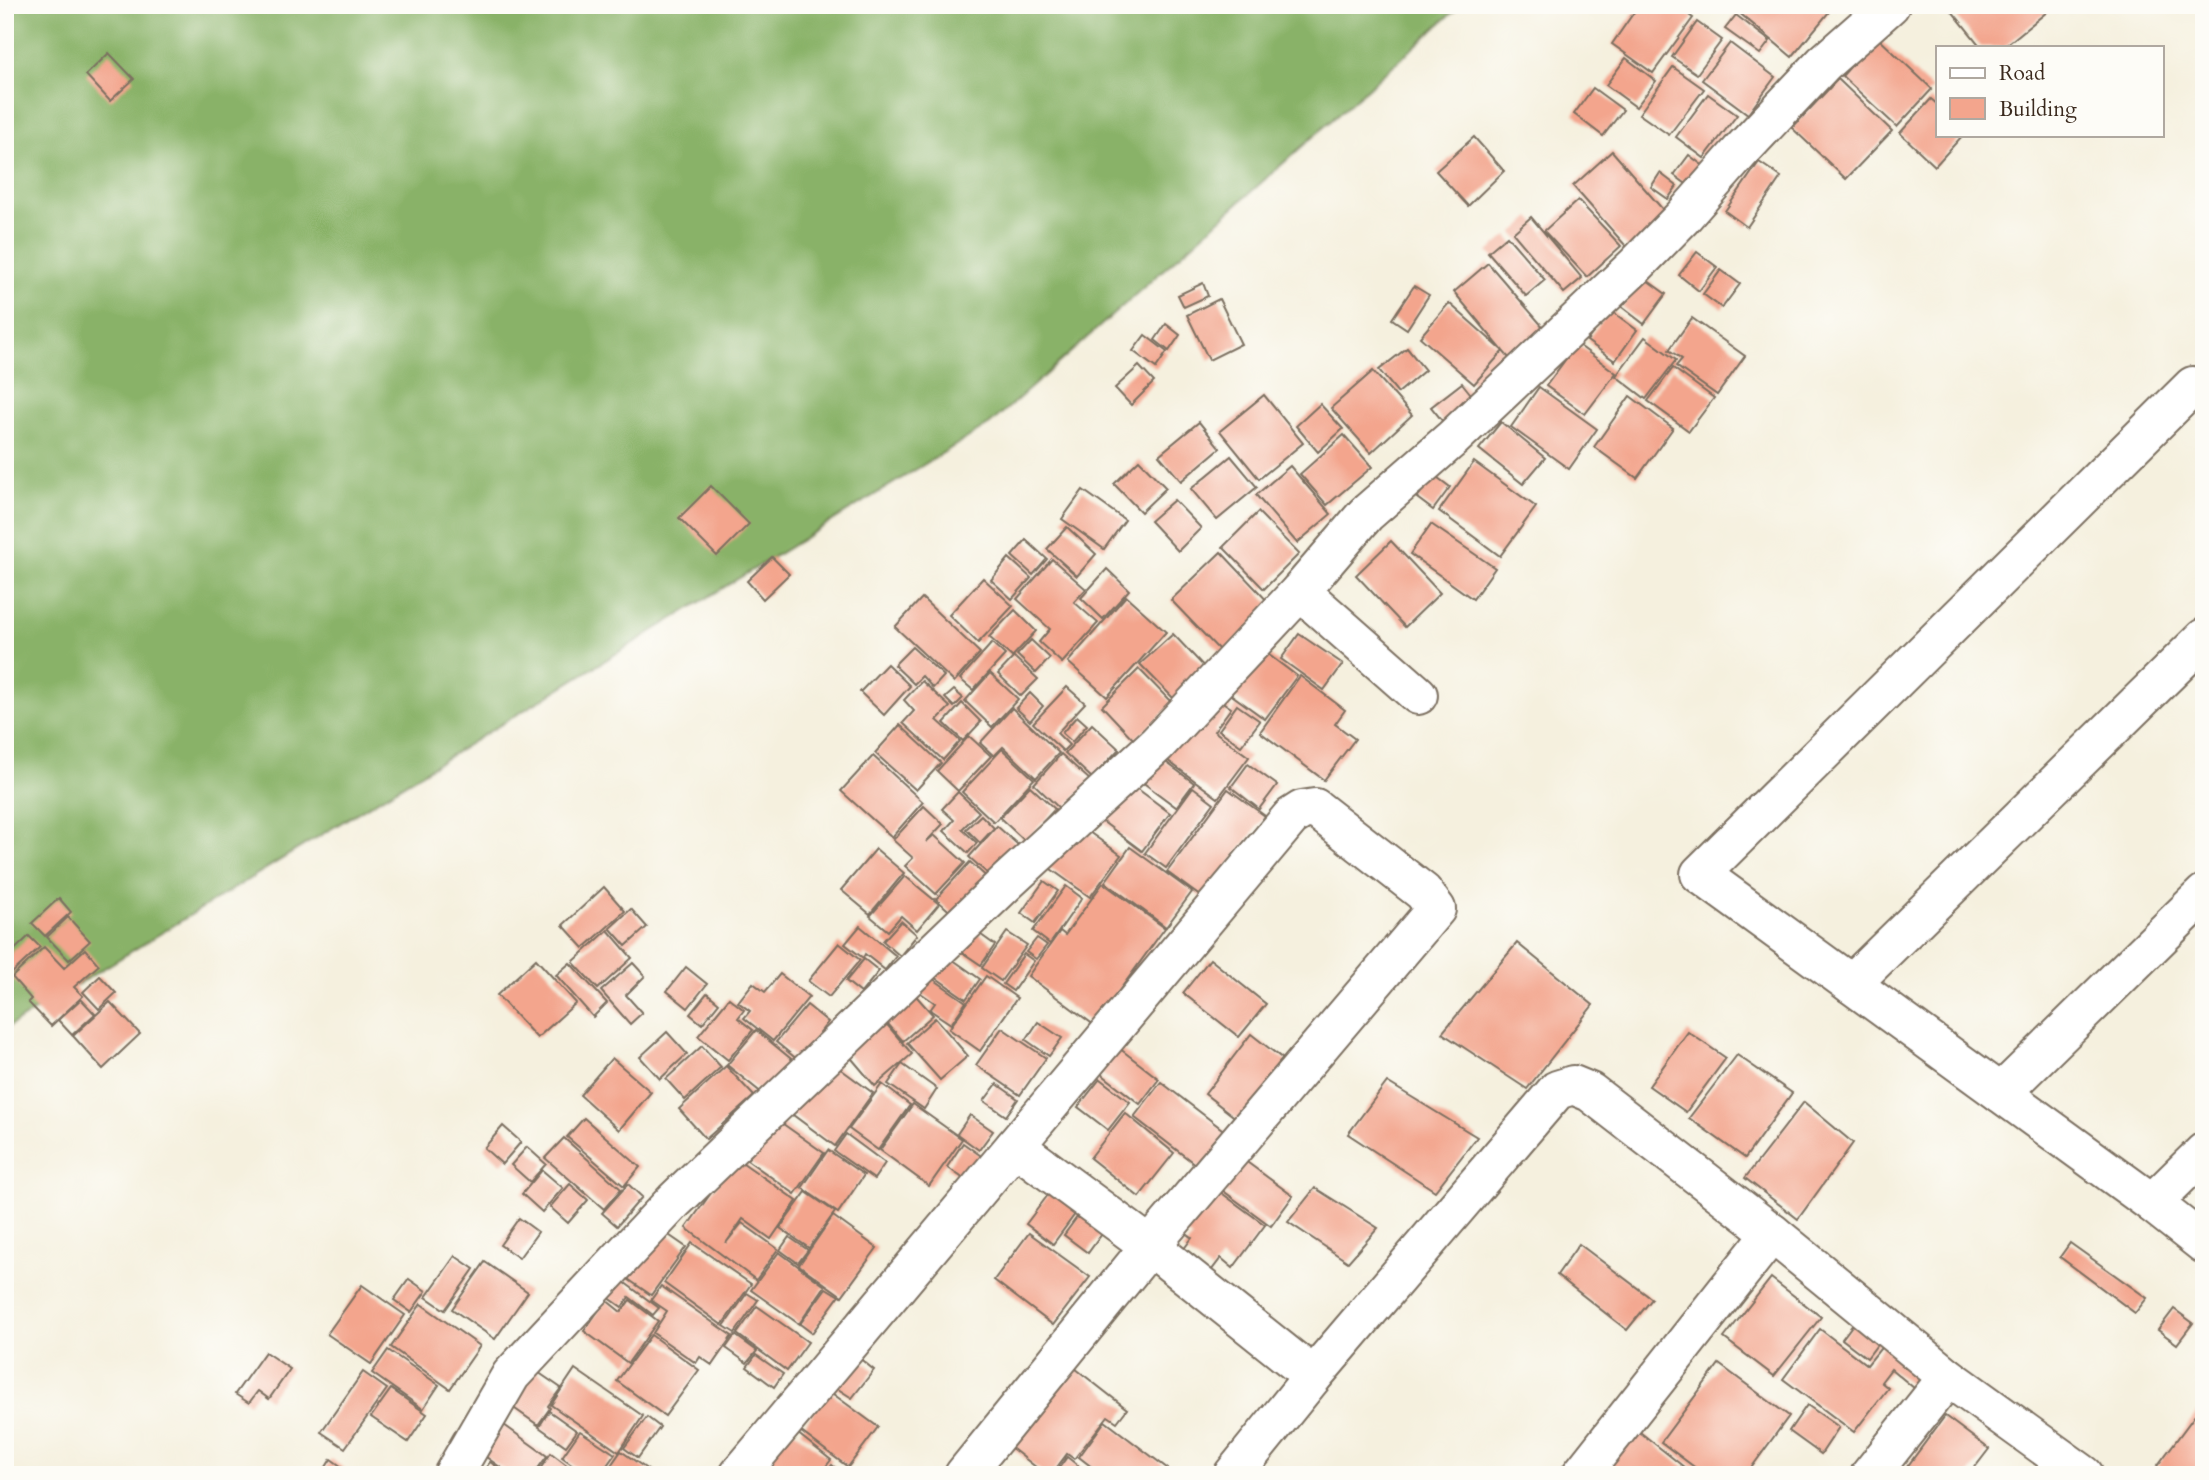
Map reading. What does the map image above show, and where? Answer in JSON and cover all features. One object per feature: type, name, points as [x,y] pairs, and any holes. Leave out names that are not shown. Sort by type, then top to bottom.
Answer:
[{"type":"street","points":[[453,1475],[511,1375],[674,1201],[1008,881],[1157,744],[1300,591],[1366,514],[1453,438],[1626,274],[1682,218],[1805,83],[1889,5]]},
{"type":"street","points":[[2193,386],[1700,874],[2152,1203],[2204,1244]]},
{"type":"street","points":[[1300,591],[1418,695]]},
{"type":"street","points":[[1851,984],[2204,638]]},
{"type":"street","points":[[739,1475],[1291,817],[1302,810],[1315,808],[1423,892],[1436,909],[1150,1245],[964,1475]]},
{"type":"street","points":[[2001,1093],[2204,894]]},
{"type":"street","points":[[1233,1475],[1313,1376],[1557,1090],[1573,1085],[1590,1092],[1772,1233],[1948,1377],[2084,1475]]},
{"type":"street","points":[[1015,1146],[1150,1245],[1313,1376]]},
{"type":"street","points":[[2152,1203],[2204,1152]]},
{"type":"street","points":[[1581,1475],[1772,1233]]},
{"type":"street","points":[[1870,1475],[1948,1377]]},
{"type":"green space","points":[[5,5],[1461,5],[990,424],[5,1029]]},
{"type":"building","points":[[1639,5],[1675,5],[1693,18],[1653,73],[1612,44]]},
{"type":"building","points":[[1740,5],[1820,5],[1829,12],[1792,57],[1736,10]]},
{"type":"building","points":[[1947,5],[2043,5],[2048,11],[2005,46],[1980,46]]},
{"type":"building","points":[[1736,15],[1770,41],[1760,54],[1725,29]]},
{"type":"building","points":[[1697,22],[1722,40],[1697,74],[1672,57]]},
{"type":"building","points":[[1877,37],[1932,89],[1897,127],[1842,76]]},
{"type":"building","points":[[1730,43],[1775,77],[1748,114],[1702,80]]},
{"type":"building","points":[[109,53],[134,79],[110,101],[86,75]]},
{"type":"building","points":[[1626,58],[1656,81],[1636,107],[1606,85]]},
{"type":"building","points":[[1673,67],[1704,89],[1669,135],[1639,114]]},
{"type":"building","points":[[1838,79],[1892,131],[1846,179],[1792,128]]},
{"type":"building","points":[[1593,88],[1623,110],[1603,136],[1574,114]]},
{"type":"building","points":[[1708,94],[1737,115],[1704,158],[1676,137]]},
{"type":"building","points":[[1931,99],[1936,103],[1936,136],[1962,136],[1935,166],[1900,133]]},
{"type":"building","points":[[1474,137],[1504,171],[1468,206],[1436,171]]},
{"type":"building","points":[[1612,151],[1671,219],[1632,253],[1573,186]]},
{"type":"building","points":[[1689,155],[1710,171],[1696,191],[1674,175]]},
{"type":"building","points":[[1759,162],[1781,177],[1747,227],[1725,211]]},
{"type":"building","points":[[1660,173],[1677,186],[1668,199],[1651,187]]},
{"type":"building","points":[[1578,200],[1621,246],[1587,277],[1544,231]]},
{"type":"building","points":[[1531,217],[1582,278],[1564,293],[1513,233]]},
{"type":"building","points":[[1507,236],[1545,280],[1526,296],[1488,252]]},
{"type":"building","points":[[1697,252],[1717,267],[1699,291],[1679,275]]},
{"type":"building","points":[[1488,263],[1544,328],[1509,358],[1454,292]]},
{"type":"building","points":[[1721,270],[1740,284],[1722,308],[1703,294]]},
{"type":"building","points":[[1644,278],[1666,294],[1644,324],[1622,307]]},
{"type":"building","points":[[1203,283],[1208,296],[1184,307],[1178,295]]},
{"type":"building","points":[[1414,286],[1429,295],[1407,329],[1392,319]]},
{"type":"building","points":[[1219,299],[1241,344],[1209,360],[1187,315]]},
{"type":"building","points":[[1449,303],[1503,351],[1474,384],[1420,337]]},
{"type":"building","points":[[1610,310],[1637,330],[1615,361],[1587,341]]},
{"type":"building","points":[[1692,318],[1745,356],[1717,395],[1676,366],[1682,359],[1669,350]]},
{"type":"building","points":[[1166,324],[1180,335],[1169,351],[1155,340]]},
{"type":"building","points":[[1145,335],[1167,352],[1156,368],[1133,351]]},
{"type":"building","points":[[1645,337],[1676,360],[1646,399],[1616,376]]},
{"type":"building","points":[[1577,344],[1616,373],[1585,414],[1546,386]]},
{"type":"building","points":[[1407,348],[1425,370],[1398,393],[1379,370]]},
{"type":"building","points":[[1139,366],[1154,382],[1131,405],[1115,388]]},
{"type":"building","points":[[1673,368],[1714,398],[1689,431],[1648,401]]},
{"type":"building","points":[[1373,371],[1412,415],[1371,453],[1331,408]]},
{"type":"building","points":[[1462,383],[1478,403],[1448,428],[1431,407]]},
{"type":"building","points":[[1539,387],[1597,429],[1569,469],[1511,427]]},
{"type":"building","points":[[1264,395],[1303,443],[1259,479],[1220,431]]},
{"type":"building","points":[[1630,396],[1673,428],[1637,478],[1594,447]]},
{"type":"building","points":[[1320,404],[1343,429],[1318,452],[1296,426]]},
{"type":"building","points":[[1199,422],[1220,448],[1181,481],[1159,455]]},
{"type":"building","points":[[1501,422],[1545,458],[1523,484],[1479,449]]},
{"type":"building","points":[[1344,435],[1372,467],[1327,505],[1300,474]]},
{"type":"building","points":[[1231,456],[1257,487],[1217,520],[1191,489]]},
{"type":"building","points":[[1139,460],[1166,488],[1141,512],[1114,484]]},
{"type":"building","points":[[1474,462],[1536,507],[1500,556],[1439,511]]},
{"type":"building","points":[[1290,466],[1331,514],[1297,543],[1256,495]]},
{"type":"building","points":[[1434,475],[1450,487],[1433,510],[1417,498]]},
{"type":"building","points":[[711,486],[749,524],[717,556],[679,518]]},
{"type":"building","points":[[1083,490],[1125,520],[1104,549],[1062,519]]},
{"type":"building","points":[[1174,500],[1201,528],[1178,551],[1150,521]]},
{"type":"building","points":[[1258,512],[1299,554],[1264,589],[1223,547]]},
{"type":"building","points":[[1431,524],[1495,568],[1473,599],[1410,554]]},
{"type":"building","points":[[1067,527],[1096,554],[1077,576],[1047,549]]},
{"type":"building","points":[[1026,540],[1047,559],[1033,575],[1012,556]]},
{"type":"building","points":[[1391,541],[1440,593],[1405,627],[1356,575]]},
{"type":"building","points":[[1221,552],[1272,606],[1222,653],[1171,600]]},
{"type":"building","points":[[772,557],[789,574],[763,599],[747,581]]},
{"type":"building","points":[[1009,558],[1031,578],[1012,599],[991,580]]},
{"type":"building","points":[[1052,559],[1086,589],[1074,602],[1098,623],[1062,663],[1039,642],[1050,629],[1017,599]]},
{"type":"building","points":[[1107,569],[1129,590],[1103,619],[1081,598]]},
{"type":"building","points":[[983,578],[1013,606],[978,643],[949,615]]},
{"type":"building","points":[[1126,596],[1166,632],[1107,697],[1068,662]]},
{"type":"building","points":[[922,598],[980,653],[954,682],[895,627]]},
{"type":"building","points":[[1015,610],[1036,631],[1012,657],[989,637]]},
{"type":"building","points":[[1173,634],[1210,673],[1178,703],[1140,664]]},
{"type":"building","points":[[1299,634],[1343,664],[1324,690],[1281,659]]},
{"type":"building","points":[[1031,640],[1050,658],[1036,673],[1017,655]]},
{"type":"building","points":[[992,643],[1005,655],[973,690],[960,679]]},
{"type":"building","points":[[912,647],[944,676],[933,688],[922,676],[914,684],[894,665]]},
{"type":"building","points":[[1261,649],[1297,676],[1265,719],[1229,693]]},
{"type":"building","points":[[1014,657],[1038,679],[1021,696],[998,674]]},
{"type":"building","points":[[887,664],[910,686],[884,715],[860,692]]},
{"type":"building","points":[[1139,669],[1173,704],[1134,740],[1102,706]]},
{"type":"building","points":[[990,673],[1018,699],[992,727],[965,701]]},
{"type":"building","points":[[1300,676],[1345,710],[1335,724],[1355,739],[1324,780],[1260,732]]},
{"type":"building","points":[[922,681],[950,707],[937,720],[960,741],[943,760],[903,723],[914,711],[904,700]]},
{"type":"building","points":[[1067,687],[1085,703],[1057,733],[1069,745],[1063,751],[1033,723]]},
{"type":"building","points":[[954,690],[963,698],[954,707],[945,698]]},
{"type":"building","points":[[1030,693],[1043,706],[1030,721],[1016,708]]},
{"type":"building","points":[[1210,693],[1231,708],[1214,731],[1249,757],[1218,798],[1163,757]]},
{"type":"building","points":[[962,703],[981,722],[963,741],[944,723]]},
{"type":"building","points":[[1237,705],[1260,721],[1241,746],[1219,730]]},
{"type":"building","points":[[1012,708],[1059,753],[1036,778],[1003,747],[994,756],[980,743]]},
{"type":"building","points":[[1077,716],[1087,725],[1072,742],[1062,733]]},
{"type":"building","points":[[1092,724],[1119,749],[1092,778],[1065,753]]},
{"type":"building","points":[[900,725],[941,763],[916,790],[875,753]]},
{"type":"building","points":[[969,736],[991,756],[958,791],[937,771]]},
{"type":"building","points":[[1002,749],[1034,779],[994,822],[962,792]]},
{"type":"building","points":[[1061,754],[1091,781],[1062,811],[1034,784]]},
{"type":"building","points":[[873,756],[923,802],[892,837],[841,791]]},
{"type":"building","points":[[1159,757],[1194,783],[1176,807],[1141,781]]},
{"type":"building","points":[[1248,764],[1277,785],[1259,809],[1231,787]]},
{"type":"building","points":[[1131,784],[1170,813],[1142,851],[1102,821]]},
{"type":"building","points":[[1030,786],[1055,809],[1025,841],[1000,818]]},
{"type":"building","points":[[1193,787],[1214,803],[1166,868],[1145,853]]},
{"type":"building","points":[[1228,789],[1265,816],[1204,899],[1167,872]]},
{"type":"building","points":[[958,792],[979,812],[962,829],[977,843],[968,853],[944,831],[954,820],[942,809]]},
{"type":"building","points":[[924,806],[943,824],[926,842],[934,835],[965,863],[936,894],[905,866],[913,858],[893,840]]},
{"type":"building","points":[[981,815],[994,828],[980,843],[966,829]]},
{"type":"building","points":[[1075,822],[1121,855],[1090,897],[1044,864]]},
{"type":"building","points":[[997,826],[1026,852],[997,882],[969,857]]},
{"type":"building","points":[[1130,847],[1192,892],[1166,927],[1105,882]]},
{"type":"building","points":[[876,849],[904,873],[870,914],[841,890]]},
{"type":"building","points":[[970,862],[990,880],[956,917],[936,899]]},
{"type":"building","points":[[905,876],[939,904],[917,930],[901,916],[888,931],[870,916]]},
{"type":"building","points":[[1044,881],[1058,891],[1035,923],[1021,913]]},
{"type":"building","points":[[1103,883],[1165,928],[1094,1025],[1028,976],[1060,931],[1065,935]]},
{"type":"building","points":[[1066,886],[1082,898],[1050,944],[1033,931]]},
{"type":"building","points":[[604,887],[625,911],[584,948],[563,925]]},
{"type":"building","points":[[59,898],[71,912],[45,936],[32,923]]},
{"type":"building","points":[[631,909],[647,927],[626,946],[610,928]]},
{"type":"building","points":[[68,917],[90,941],[69,960],[47,937]]},
{"type":"building","points":[[901,921],[917,935],[900,956],[883,941]]},
{"type":"building","points":[[860,926],[896,956],[885,970],[865,954],[863,958],[845,944]]},
{"type":"building","points":[[970,927],[995,945],[981,965],[956,948]]},
{"type":"building","points":[[608,930],[632,958],[598,989],[573,962]]},
{"type":"building","points":[[1007,932],[1027,945],[1001,981],[982,968]]},
{"type":"building","points":[[29,936],[40,947],[11,974],[5,967],[5,959]]},
{"type":"building","points":[[1037,938],[1047,945],[1036,959],[1026,952]]},
{"type":"building","points":[[839,943],[860,960],[829,997],[808,981]]},
{"type":"building","points":[[1517,943],[1593,1005],[1527,1089],[1442,1033]]},
{"type":"building","points":[[44,947],[64,968],[85,949],[99,965],[74,987],[83,996],[51,1026],[28,1002],[31,999],[12,977]]},
{"type":"building","points":[[942,952],[980,979],[966,999],[928,972]]},
{"type":"building","points":[[1024,954],[1034,961],[1013,991],[1003,984]]},
{"type":"building","points":[[536,959],[576,1003],[537,1038],[497,995]]},
{"type":"building","points":[[864,959],[879,971],[861,993],[846,981]]},
{"type":"building","points":[[1210,959],[1266,1004],[1239,1037],[1183,993]]},
{"type":"building","points":[[570,963],[607,1003],[593,1017],[556,975]]},
{"type":"building","points":[[633,963],[645,976],[626,995],[642,1013],[630,1024],[601,991]]},
{"type":"building","points":[[686,967],[707,984],[688,1008],[667,991]]},
{"type":"building","points":[[780,974],[809,997],[773,1041],[744,1018],[750,1011],[738,1002],[753,983],[765,992]]},
{"type":"building","points":[[926,974],[966,1002],[951,1024],[930,1010],[935,1003],[915,989]]},
{"type":"building","points":[[100,976],[116,993],[99,1009],[83,992]]},
{"type":"building","points":[[986,976],[1017,998],[980,1051],[949,1029]]},
{"type":"building","points":[[909,988],[933,1015],[903,1041],[879,1014]]},
{"type":"building","points":[[707,993],[719,1003],[702,1024],[690,1014]]},
{"type":"building","points":[[729,998],[744,1010],[738,1018],[753,1030],[728,1060],[698,1036]]},
{"type":"building","points":[[81,999],[95,1014],[72,1035],[58,1020]]},
{"type":"building","points":[[110,1002],[140,1034],[103,1069],[73,1036]]},
{"type":"building","points":[[807,1005],[828,1022],[798,1060],[776,1042]]},
{"type":"building","points":[[878,1014],[912,1054],[875,1086],[841,1046]]},
{"type":"building","points":[[935,1018],[968,1056],[940,1080],[907,1043]]},
{"type":"building","points":[[1038,1022],[1062,1038],[1049,1056],[1026,1040]]},
{"type":"building","points":[[1002,1028],[1046,1058],[1020,1095],[976,1065]]},
{"type":"building","points":[[756,1030],[796,1063],[768,1098],[727,1065]]},
{"type":"building","points":[[667,1032],[687,1054],[660,1079],[640,1057]]},
{"type":"building","points":[[1688,1032],[1726,1058],[1686,1112],[1649,1086]]},
{"type":"building","points":[[1251,1034],[1288,1063],[1241,1122],[1205,1094]]},
{"type":"building","points":[[702,1046],[721,1067],[685,1100],[666,1079]]},
{"type":"building","points":[[1119,1048],[1159,1079],[1140,1104],[1099,1072]]},
{"type":"building","points":[[1737,1055],[1792,1093],[1745,1158],[1689,1118]]},
{"type":"building","points":[[612,1058],[651,1092],[619,1130],[580,1095]]},
{"type":"building","points":[[827,1059],[873,1093],[835,1146],[789,1112]]},
{"type":"building","points":[[902,1064],[937,1089],[924,1109],[888,1084]]},
{"type":"building","points":[[726,1066],[754,1096],[706,1139],[679,1109]]},
{"type":"building","points":[[1100,1079],[1130,1102],[1108,1130],[1078,1107]]},
{"type":"building","points":[[1161,1082],[1231,1136],[1204,1171],[1134,1117]]},
{"type":"building","points":[[1387,1082],[1477,1137],[1435,1191],[1348,1134]]},
{"type":"building","points":[[882,1084],[910,1105],[878,1150],[849,1129]]},
{"type":"building","points":[[997,1084],[1018,1099],[1006,1116],[984,1101]]},
{"type":"building","points":[[1804,1102],[1853,1143],[1798,1219],[1745,1178]]},
{"type":"building","points":[[913,1104],[962,1139],[929,1186],[880,1150]]},
{"type":"building","points":[[1125,1113],[1174,1153],[1139,1197],[1090,1158]]},
{"type":"building","points":[[970,1115],[993,1131],[979,1150],[957,1134]]},
{"type":"building","points":[[584,1118],[640,1167],[624,1186],[567,1137]]},
{"type":"building","points":[[776,1119],[824,1153],[795,1194],[747,1160]]},
{"type":"building","points":[[503,1126],[521,1142],[502,1164],[484,1148]]},
{"type":"building","points":[[846,1134],[885,1163],[874,1179],[834,1151]]},
{"type":"building","points":[[564,1138],[621,1189],[604,1209],[545,1158]]},
{"type":"building","points":[[963,1143],[984,1158],[967,1181],[947,1167]]},
{"type":"building","points":[[527,1147],[546,1164],[530,1182],[511,1165]]},
{"type":"building","points":[[828,1150],[864,1175],[838,1213],[802,1188]]},
{"type":"building","points":[[1240,1157],[1293,1196],[1271,1226],[1218,1187]]},
{"type":"building","points":[[736,1158],[797,1201],[771,1239],[743,1219],[726,1243],[742,1223],[778,1249],[756,1280],[686,1228]]},
{"type":"building","points":[[542,1170],[563,1188],[542,1212],[522,1194]]},
{"type":"building","points":[[1208,1183],[1265,1225],[1233,1268],[1221,1258],[1211,1271],[1183,1250],[1192,1238],[1176,1226]]},
{"type":"building","points":[[570,1184],[588,1200],[568,1223],[550,1207]]},
{"type":"building","points":[[628,1184],[642,1197],[617,1226],[602,1213]]},
{"type":"building","points":[[1054,1187],[1081,1206],[1053,1244],[1026,1224]]},
{"type":"building","points":[[1315,1188],[1378,1228],[1348,1262],[1288,1222]]},
{"type":"building","points":[[806,1192],[835,1212],[809,1248],[780,1228]]},
{"type":"building","points":[[1083,1209],[1107,1227],[1088,1253],[1064,1235]]},
{"type":"building","points":[[833,1216],[877,1248],[842,1296],[799,1265]]},
{"type":"building","points":[[519,1218],[538,1232],[519,1258],[500,1245]]},
{"type":"building","points":[[660,1229],[686,1247],[651,1295],[625,1277]]},
{"type":"building","points":[[1029,1233],[1090,1277],[1053,1325],[994,1280]]},
{"type":"building","points":[[789,1237],[808,1250],[798,1263],[780,1250]]},
{"type":"building","points":[[692,1243],[751,1284],[722,1325],[664,1283]]},
{"type":"building","points":[[2070,1243],[2147,1298],[2135,1313],[2060,1257]]},
{"type":"building","points":[[1579,1244],[1652,1299],[1627,1330],[1557,1275]]},
{"type":"building","points":[[779,1252],[825,1286],[799,1324],[751,1290]]},
{"type":"building","points":[[455,1256],[474,1269],[445,1310],[426,1297]]},
{"type":"building","points":[[485,1262],[528,1292],[495,1339],[452,1309]]},
{"type":"building","points":[[617,1277],[659,1308],[653,1315],[629,1297],[622,1307],[605,1295]]},
{"type":"building","points":[[1771,1278],[1821,1317],[1774,1376],[1724,1338]]},
{"type":"building","points":[[409,1279],[426,1291],[411,1312],[394,1300]]},
{"type":"building","points":[[362,1285],[405,1315],[371,1364],[327,1334]]},
{"type":"building","points":[[661,1286],[732,1336],[712,1365],[700,1357],[696,1363],[653,1333],[667,1311],[651,1300]]},
{"type":"building","points":[[826,1288],[839,1296],[812,1333],[800,1324]]},
{"type":"building","points":[[747,1293],[758,1300],[735,1333],[724,1326]]},
{"type":"building","points":[[606,1300],[621,1312],[630,1300],[658,1321],[628,1363],[584,1331]]},
{"type":"building","points":[[421,1304],[480,1346],[450,1389],[391,1347]]},
{"type":"building","points":[[757,1306],[808,1342],[787,1371],[737,1334]]},
{"type":"building","points":[[2174,1309],[2193,1323],[2177,1344],[2158,1330]]},
{"type":"building","points":[[1854,1323],[1879,1342],[1867,1358],[1842,1339]]},
{"type":"building","points":[[1820,1329],[1867,1365],[1884,1344],[1925,1374],[1914,1388],[1891,1369],[1881,1382],[1888,1388],[1854,1432],[1783,1379]]},
{"type":"building","points":[[651,1335],[699,1370],[665,1416],[617,1381]]},
{"type":"building","points":[[735,1335],[757,1351],[747,1363],[726,1348]]},
{"type":"building","points":[[388,1350],[439,1385],[423,1409],[372,1373]]},
{"type":"building","points":[[265,1352],[290,1369],[269,1399],[258,1391],[249,1403],[235,1394]]},
{"type":"building","points":[[756,1355],[783,1374],[774,1387],[747,1367]]},
{"type":"building","points":[[858,1357],[874,1370],[852,1398],[835,1387]]},
{"type":"building","points":[[1719,1364],[1789,1416],[1746,1475],[1705,1475],[1661,1442]]},
{"type":"building","points":[[1071,1365],[1127,1409],[1117,1422],[1108,1416],[1074,1459],[1067,1454],[1051,1475],[1046,1475],[1009,1446]]},
{"type":"building","points":[[532,1368],[561,1388],[538,1425],[508,1404]]},
{"type":"building","points":[[575,1369],[643,1416],[619,1452],[551,1405]]},
{"type":"building","points":[[363,1372],[387,1389],[345,1448],[321,1432]]},
{"type":"building","points":[[391,1389],[427,1414],[408,1442],[371,1417]]},
{"type":"building","points":[[829,1391],[878,1427],[848,1467],[800,1431]]},
{"type":"building","points":[[2204,1403],[2204,1475],[2164,1475],[2155,1469]]},
{"type":"building","points":[[1807,1405],[1839,1427],[1821,1454],[1789,1431]]},
{"type":"building","points":[[549,1411],[577,1431],[566,1446],[539,1427]]},
{"type":"building","points":[[1945,1416],[1989,1449],[1969,1475],[1901,1475]]},
{"type":"building","points":[[647,1417],[660,1427],[638,1458],[624,1448]]},
{"type":"building","points":[[1105,1421],[1176,1475],[1102,1475],[1079,1457]]},
{"type":"building","points":[[504,1425],[547,1456],[533,1475],[511,1475],[482,1454]]},
{"type":"building","points":[[787,1425],[831,1460],[819,1475],[769,1475],[756,1464]]},
{"type":"building","points":[[1636,1429],[1694,1475],[1600,1475]]},
{"type":"building","points":[[580,1431],[615,1454],[600,1475],[587,1475],[562,1457]]},
{"type":"building","points":[[621,1451],[655,1475],[612,1475],[607,1471]]},
{"type":"building","points":[[551,1453],[580,1475],[536,1475]]},
{"type":"building","points":[[1067,1457],[1090,1475],[1054,1475]]},
{"type":"building","points":[[331,1459],[353,1475],[321,1475]]},
{"type":"building","points":[[490,1462],[508,1475],[481,1475]]},
{"type":"building","points":[[832,1465],[845,1475],[824,1475]]}]
